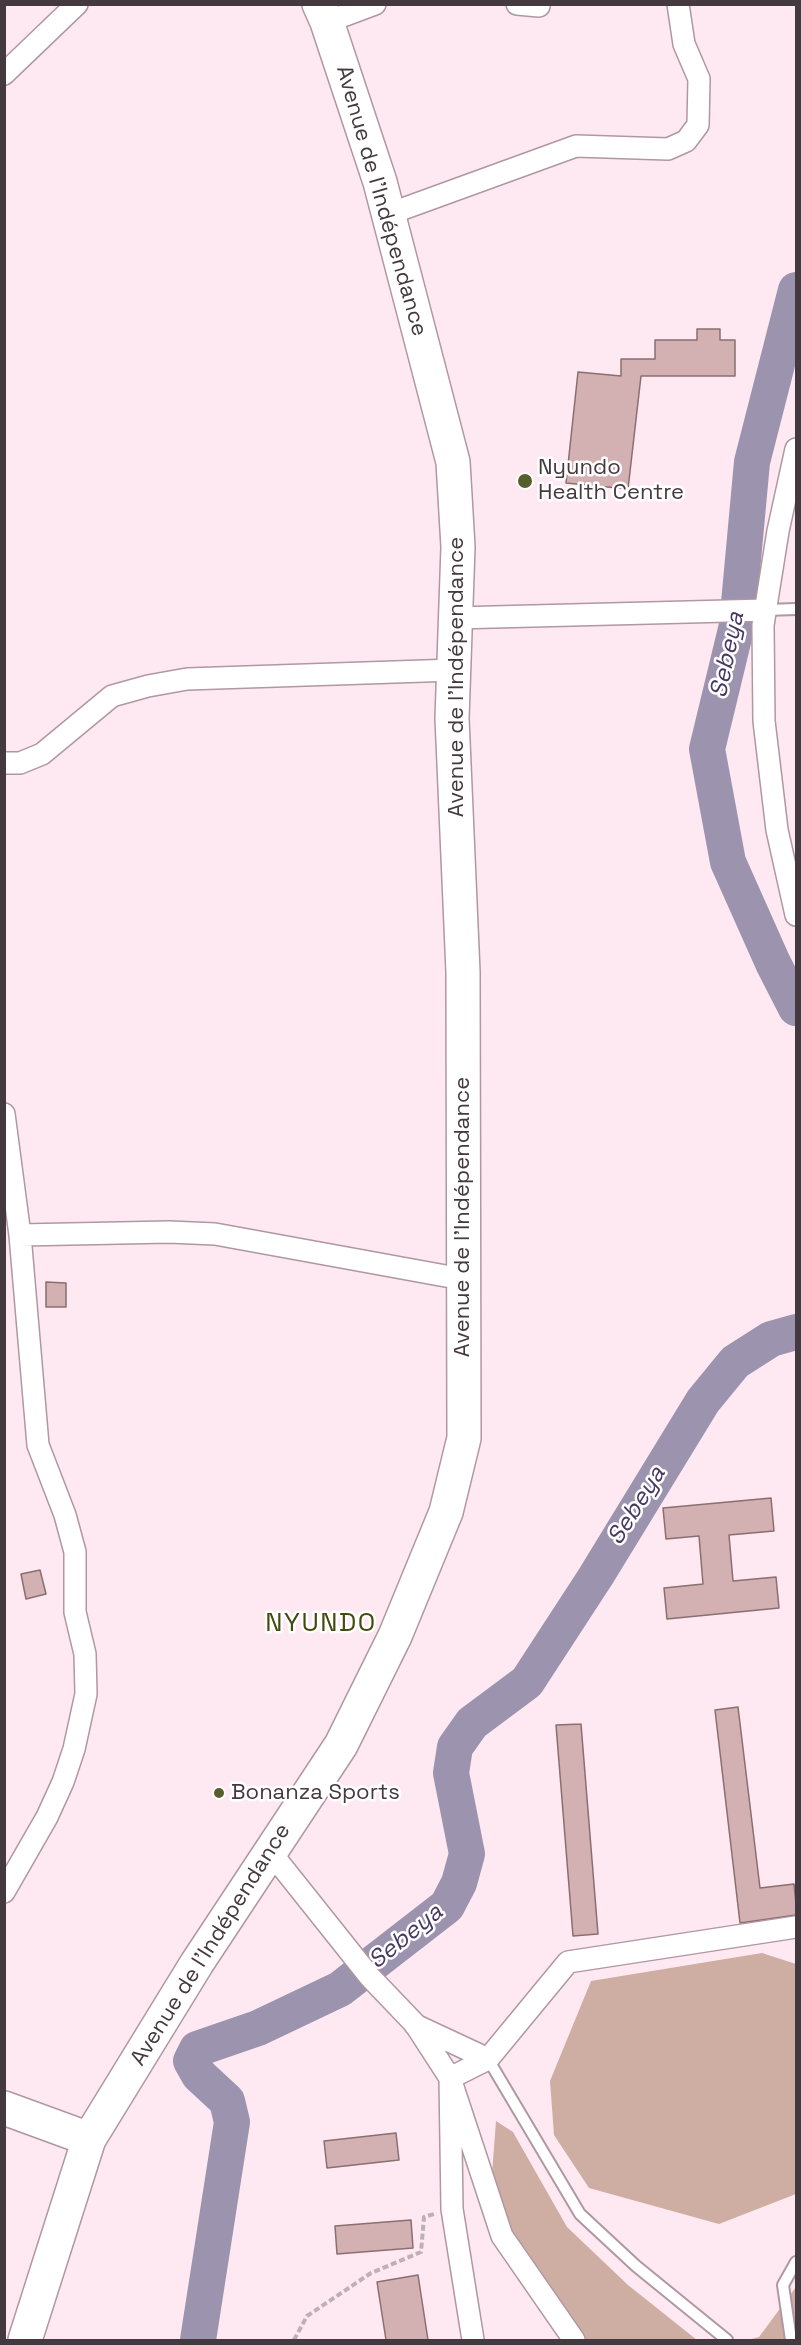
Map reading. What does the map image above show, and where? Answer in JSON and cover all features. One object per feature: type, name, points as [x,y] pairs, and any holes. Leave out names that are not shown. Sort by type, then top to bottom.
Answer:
[{"type":"main road","name":"Avenue de l'Indépendance","points":[[25,2340],[89,2139],[197,1963],[272,1854],[295,1813],[341,1745],[395,1636],[446,1512],[464,1438],[463,972],[452,718],[458,548],[453,462],[389,214],[323,13]]},
{"type":"main road","points":[[4,2108],[89,2139]]},
{"type":"street","points":[[4,74],[77,4]]},
{"type":"street","points":[[323,13],[375,4]]},
{"type":"street","points":[[517,4],[539,6]]},
{"type":"street","points":[[389,214],[576,146],[668,148],[686,141],[698,125],[699,79],[684,44],[678,4]]},
{"type":"street","points":[[747,610],[778,531],[796,449]]},
{"type":"street","points":[[455,618],[747,610],[763,625],[764,721],[777,830],[796,915]]},
{"type":"street","points":[[4,763],[20,763],[42,754],[112,696],[148,686],[187,679],[454,670]]},
{"type":"street","points":[[4,1114],[20,1235],[38,1445],[65,1515],[75,1552],[75,1612],[85,1654],[86,1694],[74,1749],[63,1782],[47,1817],[4,1892]]},
{"type":"street","points":[[20,1235],[169,1232],[214,1234],[462,1280]]},
{"type":"street","points":[[272,1854],[370,1977],[414,2024],[450,2078],[502,2236],[574,2340]]},
{"type":"street","points":[[450,2078],[488,2059],[568,1962],[796,1927]]},
{"type":"street","points":[[414,2024],[488,2059]]},
{"type":"street","points":[[450,2078],[452,2208],[473,2340]]},
{"type":"lane","points":[[747,610],[796,609]]},
{"type":"lane","points":[[488,2059],[580,2214],[636,2266],[727,2340]]},
{"type":"lane","points":[[791,2340],[783,2285],[796,2262]]},
{"type":"path","points":[[294,2340],[307,2316],[371,2273],[421,2252],[424,2217],[452,2208]]},
{"type":"shaded area","points":[[762,1953],[796,1964],[796,2194],[719,2224],[589,2188],[554,2135],[550,2081],[591,1981]]},
{"type":"shaded area","points":[[496,2121],[513,2132],[567,2227],[628,2285],[697,2340],[579,2340],[513,2241],[492,2174]]},
{"type":"shaded area","points":[[796,2287],[796,2340],[748,2340],[759,2337]]},
{"type":"building","points":[[697,329],[720,329],[720,340],[735,340],[735,376],[641,376],[628,489],[566,483],[578,372],[621,376],[621,359],[655,359],[655,340],[697,340]]},
{"type":"building","points":[[46,1282],[66,1283],[66,1307],[46,1307]]},
{"type":"building","points":[[771,1498],[774,1531],[729,1535],[733,1581],[776,1577],[779,1608],[667,1619],[664,1588],[703,1584],[699,1536],[666,1539],[663,1508]]},
{"type":"building","points":[[40,1570],[46,1594],[26,1599],[21,1574]]},
{"type":"building","points":[[738,1707],[760,1888],[794,1884],[796,1904],[796,1915],[740,1923],[715,1710]]},
{"type":"building","points":[[581,1724],[598,1934],[573,1936],[556,1725]]},
{"type":"building","points":[[396,2133],[399,2160],[327,2168],[324,2141]]},
{"type":"building","points":[[411,2220],[413,2248],[337,2254],[335,2226]]},
{"type":"building","points":[[418,2275],[428,2340],[386,2340],[377,2282]]},
{"type":"waterway","name":"Sebeya","points":[[796,290],[752,462],[737,625],[707,749],[728,862],[773,963],[796,1008]]},
{"type":"waterway","name":"Sebeya","points":[[198,2340],[232,2122],[227,2101],[199,2075],[191,2061],[197,2049],[258,2028],[340,1989],[447,1906],[459,1883],[467,1854],[451,1773],[455,1747],[472,1723],[527,1682],[596,1576],[703,1401],[735,1362],[771,1339],[796,1332]]},
{"type":"place","name":"Nyundo Health Centre","points":[[525,481]]},
{"type":"place","name":"Bonanza Sports","points":[[219,1793]]},
{"type":"district","name":"NYUNDO","points":[[321,1624]]}]
